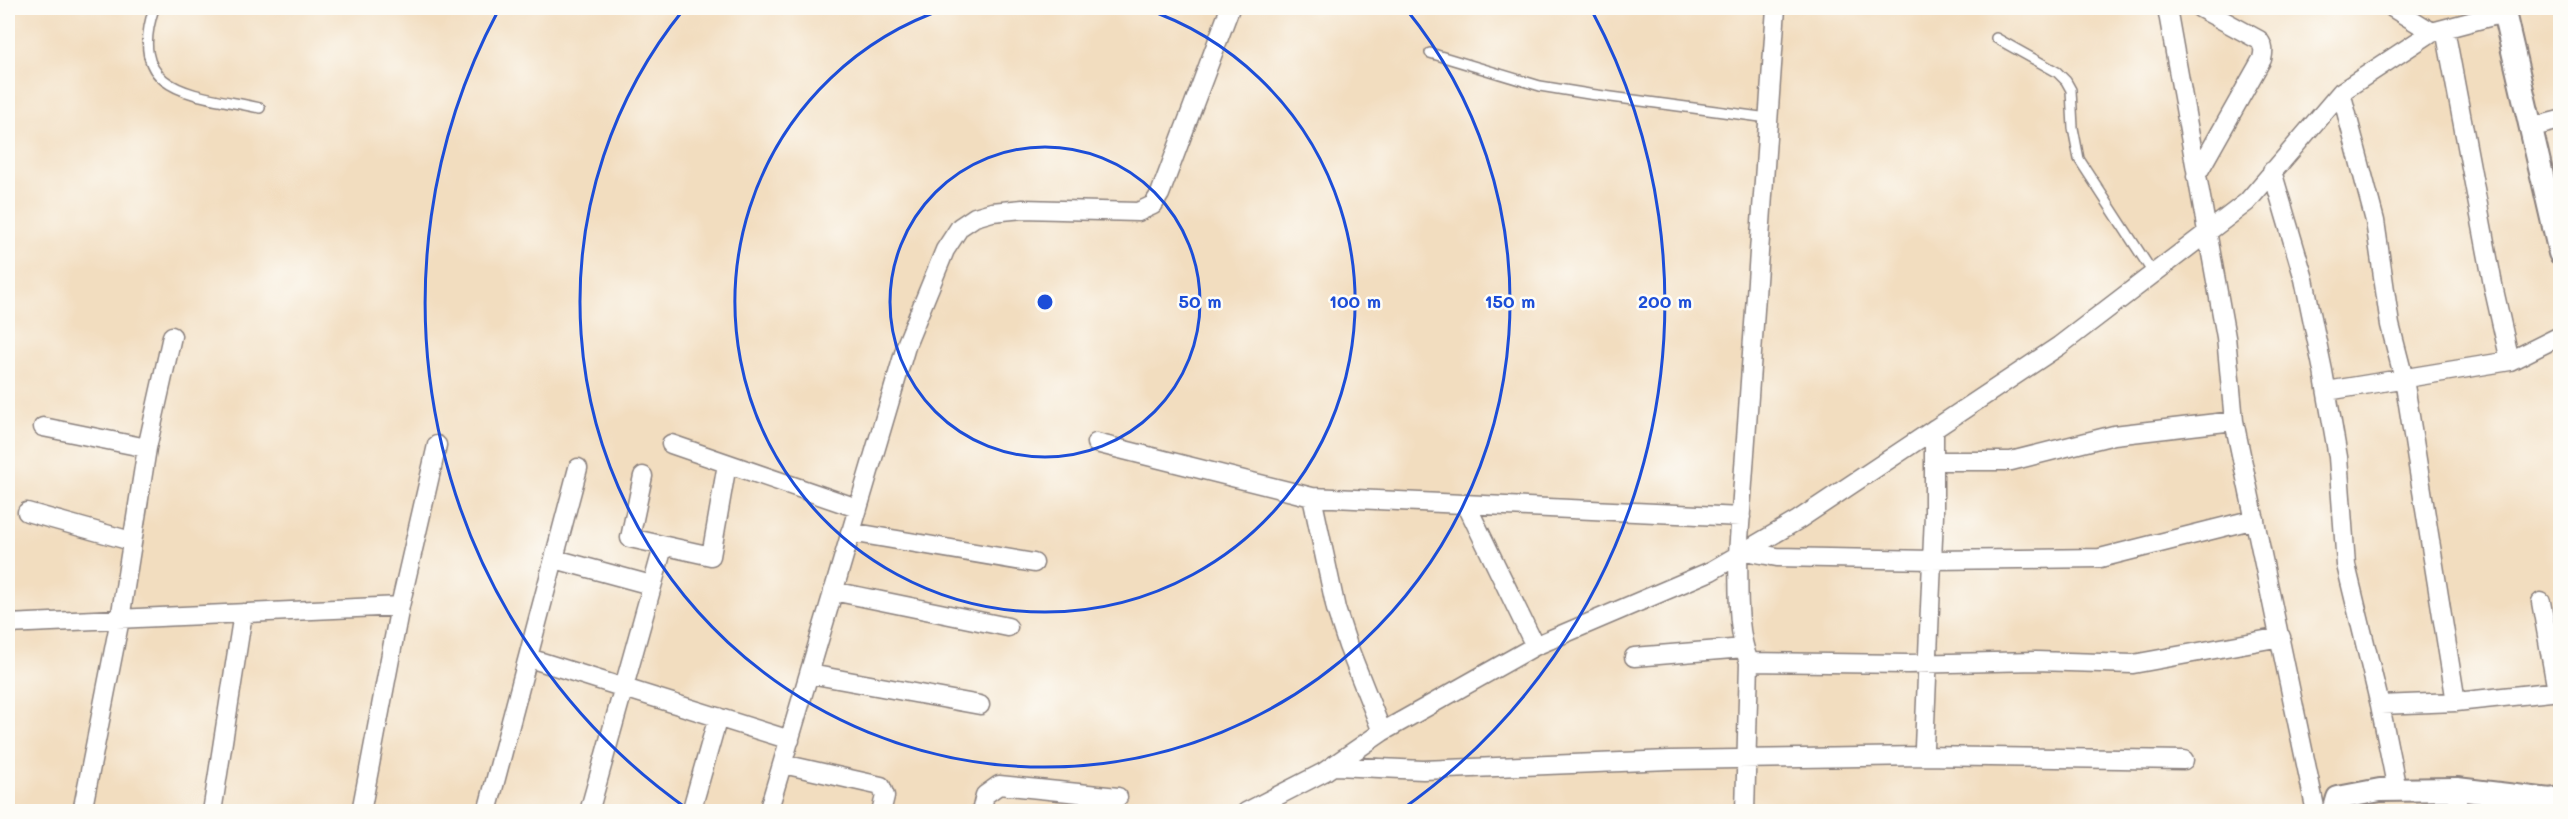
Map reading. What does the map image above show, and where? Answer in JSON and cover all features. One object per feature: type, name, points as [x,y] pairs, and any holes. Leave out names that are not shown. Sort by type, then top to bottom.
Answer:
[{"type":"street","points":[[768,812],[908,343],[945,250],[960,227],[975,217],[992,212],[1023,209],[1138,212],[1153,205],[1160,194],[1230,8]]},
{"type":"street","points":[[1744,812],[1746,655],[1739,595],[1742,553],[1741,517],[1776,8]]},
{"type":"street","points":[[2167,8],[2226,337],[2234,421],[2316,812]]},
{"type":"street","points":[[2196,176],[2264,52],[2259,40],[2200,8]]},
{"type":"street","points":[[2393,8],[2438,31]]},
{"type":"street","points":[[1246,812],[1336,766],[1382,732],[1535,646],[1711,571],[1798,520],[2060,346],[2247,202],[2341,92],[2438,31],[2503,10],[2560,253]]},
{"type":"street","points":[[2438,31],[2510,361]]},
{"type":"street","points":[[2341,92],[2375,221],[2390,325],[2404,379],[2456,702]]},
{"type":"street","points":[[2529,128],[2560,120]]},
{"type":"street","points":[[2272,171],[2304,279],[2327,391],[2338,457],[2346,565],[2380,705],[2397,790]]},
{"type":"street","points":[[82,812],[120,620],[147,448],[172,336]]},
{"type":"street","points":[[2327,391],[2510,361],[2560,336]]},
{"type":"street","points":[[1934,461],[2011,461],[2114,435],[2234,421]]},
{"type":"street","points":[[42,427],[147,448]]},
{"type":"street","points":[[1921,756],[1924,747],[1932,560],[1934,429]]},
{"type":"street","points":[[1096,443],[1312,497],[1741,517]]},
{"type":"street","points":[[670,444],[857,508]]},
{"type":"street","points":[[361,812],[400,606],[437,445]]},
{"type":"street","points":[[643,476],[630,538],[711,556],[727,465]]},
{"type":"street","points":[[487,812],[578,468]]},
{"type":"street","points":[[1312,497],[1336,609],[1382,732]]},
{"type":"street","points":[[1466,504],[1535,646]]},
{"type":"street","points":[[27,512],[131,541]]},
{"type":"street","points":[[1742,553],[1778,557],[1932,560],[2100,558],[2256,519]]},
{"type":"street","points":[[850,532],[1034,563]]},
{"type":"street","points":[[589,812],[622,687],[663,547]]},
{"type":"street","points":[[555,559],[651,585]]},
{"type":"street","points":[[833,591],[1008,627]]},
{"type":"street","points":[[2380,705],[2456,702],[2559,691],[2541,602]]},
{"type":"street","points":[[8,624],[400,606]]},
{"type":"street","points":[[212,812],[243,613]]},
{"type":"street","points":[[1634,657],[1746,655],[1926,663],[2036,661],[2133,664],[2281,637]]},
{"type":"street","points":[[529,658],[790,740]]},
{"type":"street","points":[[810,674],[980,705]]},
{"type":"street","points":[[691,812],[717,717]]},
{"type":"street","points":[[1336,766],[1423,770],[1670,760],[1746,761],[1921,756],[2184,760]]},
{"type":"street","points":[[783,764],[881,786],[885,796],[881,812]]},
{"type":"street","points":[[981,812],[985,795],[999,785],[1118,797]]},
{"type":"street","points":[[2457,789],[2457,812]]},
{"type":"street","points":[[2334,812],[2338,798],[2380,790],[2457,789],[2554,803]]},
{"type":"lane","points":[[154,8],[149,29],[148,56],[155,73],[164,82],[190,93],[260,108]]},
{"type":"lane","points":[[1996,38],[2057,72],[2066,81],[2071,90],[2073,128],[2079,159],[2153,273]]},
{"type":"lane","points":[[1430,53],[1540,86],[1768,118]]}]
